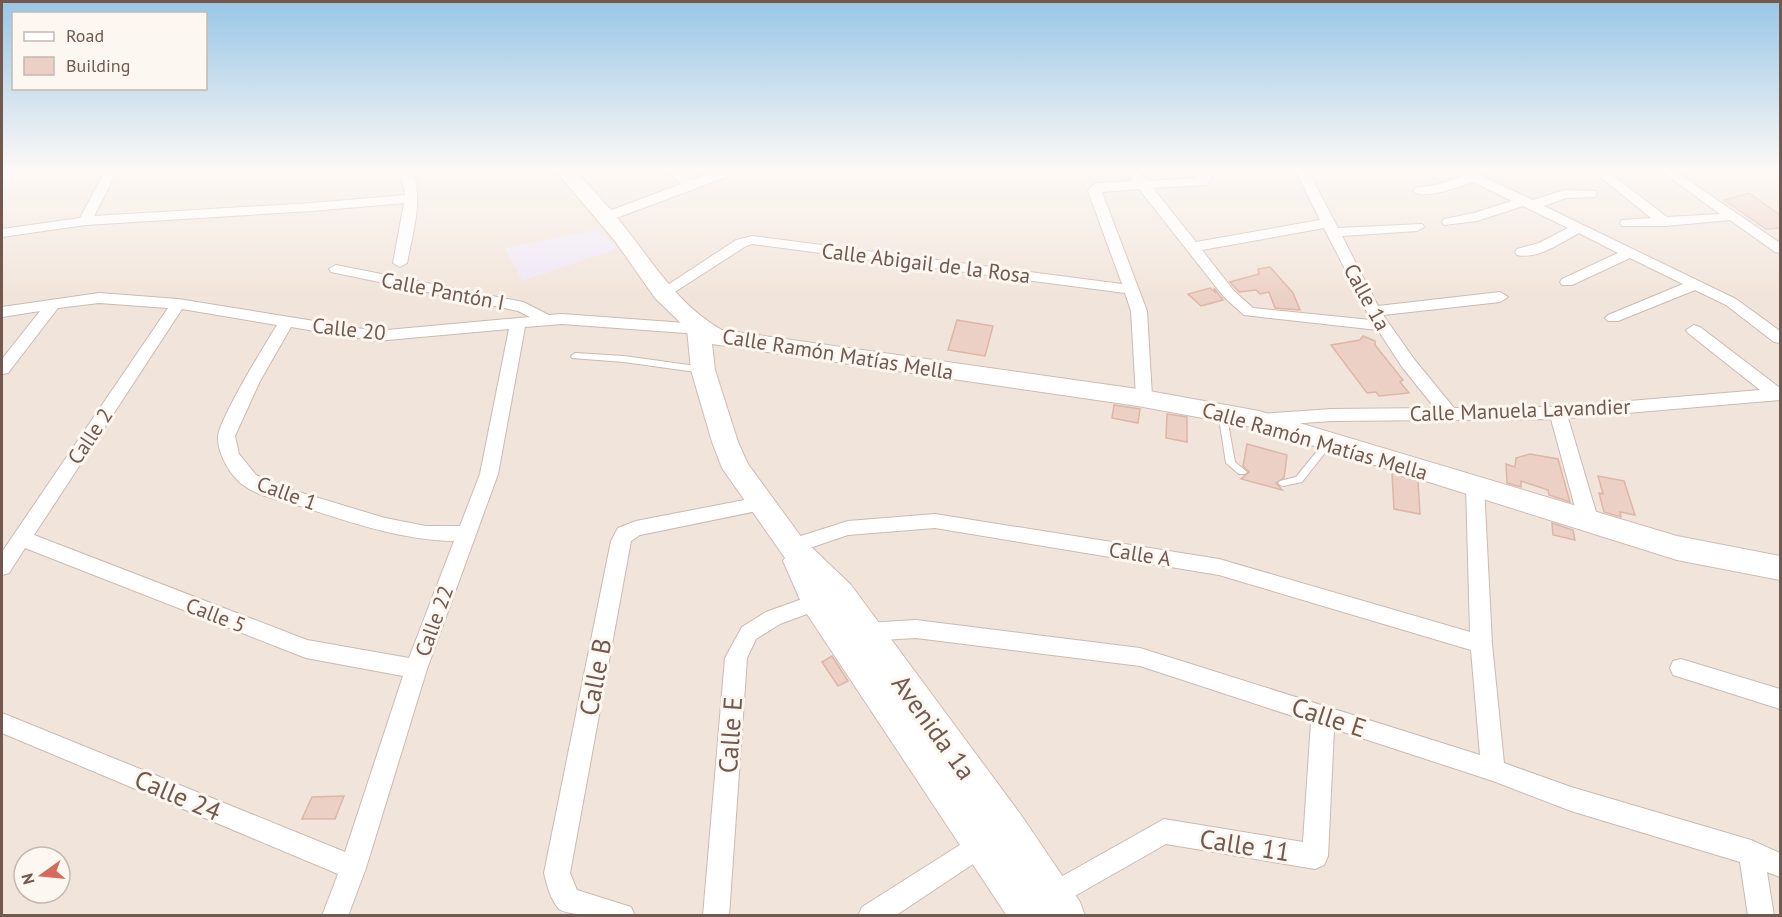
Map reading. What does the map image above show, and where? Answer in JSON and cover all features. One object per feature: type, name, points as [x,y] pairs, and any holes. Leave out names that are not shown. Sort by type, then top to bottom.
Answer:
[{"type":"main road","points":[[603,214],[662,294],[699,329]]},
{"type":"main road","name":"Calle Ramón Matías Mella","points":[[699,329],[716,337],[1144,397],[1259,420],[1677,548],[1780,568]]},
{"type":"main road","name":"Avenida 1a","points":[[699,329],[703,370],[724,442],[736,468],[792,546],[840,594],[994,836]]},
{"type":"main road","name":"Avenida 1a","points":[[792,546],[816,602],[1050,909]]},
{"type":"street","points":[[85,221],[89,214]]},
{"type":"street","points":[[2,233],[85,221],[202,214]]},
{"type":"street","points":[[400,263],[408,214]]},
{"type":"street","points":[[606,217],[614,214]]},
{"type":"street","points":[[1103,214],[1139,311],[1144,397]]},
{"type":"street","points":[[1167,214],[1229,294],[1249,312],[1382,326]]},
{"type":"street","name":"Calle 1a","points":[[1323,214],[1382,326],[1449,414]]},
{"type":"street","points":[[1449,222],[1489,214]]},
{"type":"street","points":[[1550,214],[1697,284],[1740,308],[1780,338]]},
{"type":"street","points":[[1654,214],[1665,222]]},
{"type":"street","points":[[1729,214],[1780,249]]},
{"type":"street","points":[[1627,223],[1732,216]]},
{"type":"street","points":[[1194,247],[1330,228],[1417,227]]},
{"type":"street","points":[[1522,252],[1544,246],[1578,228]]},
{"type":"street","name":"Calle Abigail de la Rosa","points":[[662,294],[741,243],[752,240],[1133,290]]},
{"type":"street","points":[[1567,282],[1629,253]]},
{"type":"street","name":"Calle Pantón I","points":[[336,269],[524,307],[546,320]]},
{"type":"street","points":[[1613,318],[1697,284]]},
{"type":"street","points":[[1373,311],[1500,297]]},
{"type":"street","name":"Calle 20","points":[[2,312],[99,298],[178,304],[376,336],[562,319],[699,329]]},
{"type":"street","points":[[2,369],[54,304]]},
{"type":"street","name":"Calle 2","points":[[2,567],[178,304]]},
{"type":"street","name":"Calle 1","points":[[286,322],[252,381],[225,436],[230,456],[249,480],[273,491],[385,525],[426,533],[466,534]]},
{"type":"street","name":"Calle 22","points":[[335,915],[353,868],[416,669],[489,474],[518,323]]},
{"type":"street","points":[[1694,330],[1778,394]]},
{"type":"street","name":"Calle Manuela Lavandier","points":[[1259,420],[1332,415],[1558,413],[1778,394]]},
{"type":"street","points":[[1558,413],[1589,522]]},
{"type":"street","points":[[1474,486],[1481,644],[1493,770]]},
{"type":"street","name":"Calle B","points":[[622,915],[569,901],[560,887],[557,873],[621,541],[625,533],[636,528],[760,504]]},
{"type":"street","name":"Calle A","points":[[792,546],[848,528],[935,521],[1219,567],[1481,644]]},
{"type":"street","name":"Calle 5","points":[[22,539],[306,649],[416,669]]},
{"type":"street","name":"Calle E","points":[[716,915],[736,657],[749,633],[773,618],[816,602]]},
{"type":"street","name":"Calle E","points":[[866,632],[916,629],[1140,657],[1493,770],[1571,799],[1750,853],[1780,865]]},
{"type":"street","points":[[1682,668],[1780,699]]},
{"type":"street","name":"Calle 11","points":[[1050,909],[1164,831],[1315,856],[1323,716]]},
{"type":"street","name":"Calle 24","points":[[2,723],[353,868]]},
{"type":"street","points":[[871,915],[994,836]]},
{"type":"street","points":[[1750,853],[1761,915]]},
{"type":"lane","points":[[575,356],[624,359],[703,370]]},
{"type":"lane","points":[[1221,412],[1231,464],[1242,472]]},
{"type":"lane","points":[[1283,483],[1299,480],[1329,442]]},
{"type":"shaded area","points":[[2,214],[1780,214],[1780,915],[2,916]]},
{"type":"shaded area","points":[[601,229],[616,249],[522,281],[505,248]]},
{"type":"building","points":[[1744,214],[1780,215],[1780,228],[1766,229]]},
{"type":"building","points":[[1270,267],[1293,293],[1300,310],[1275,308],[1269,292],[1260,294],[1256,290],[1239,292],[1230,282],[1259,274],[1258,269]]},
{"type":"building","points":[[1210,288],[1215,292],[1214,288],[1223,300],[1201,306],[1188,294]]},
{"type":"building","points":[[957,320],[993,326],[985,356],[948,350]]},
{"type":"building","points":[[1363,336],[1375,341],[1375,345],[1403,380],[1400,382],[1409,393],[1379,396],[1376,392],[1367,393],[1331,345],[1360,340]]},
{"type":"building","points":[[1114,405],[1140,409],[1138,423],[1112,418]]},
{"type":"building","points":[[1167,414],[1187,417],[1187,442],[1166,438]]},
{"type":"building","points":[[1247,444],[1287,455],[1284,478],[1276,483],[1282,490],[1241,479],[1249,472],[1243,466]]},
{"type":"building","points":[[1530,454],[1558,459],[1570,502],[1549,495],[1548,490],[1521,481],[1521,487],[1507,483],[1506,464],[1515,467],[1516,458]]},
{"type":"building","points":[[1392,473],[1418,481],[1420,514],[1394,509]]},
{"type":"building","points":[[1598,476],[1624,481],[1635,515],[1620,512],[1621,517],[1604,512],[1599,493],[1603,494]]},
{"type":"building","points":[[1552,523],[1573,530],[1575,540],[1553,535]]},
{"type":"building","points":[[832,656],[848,681],[838,686],[822,662]]},
{"type":"building","points":[[344,796],[335,819],[302,819],[312,797]]}]
